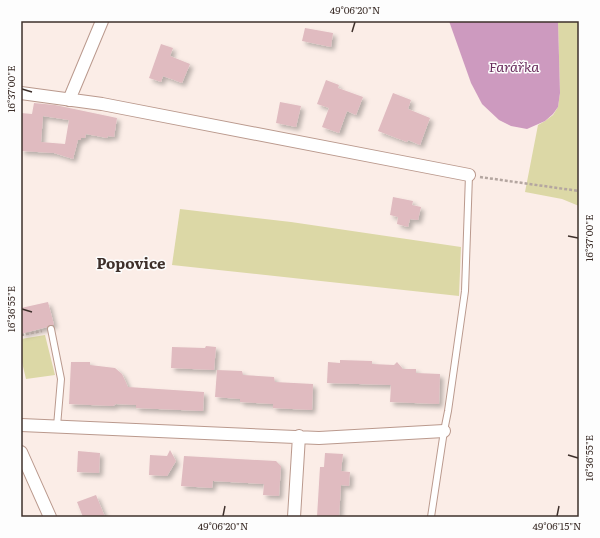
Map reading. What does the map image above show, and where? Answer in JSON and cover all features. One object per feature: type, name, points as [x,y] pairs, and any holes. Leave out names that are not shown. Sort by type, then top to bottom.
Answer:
[{"type":"street","points":[[69,100],[102,21]]},
{"type":"street","points":[[21,93],[102,104],[469,175]]},
{"type":"street","points":[[21,424],[319,438],[444,431]]},
{"type":"street","points":[[294,517],[299,436]]},
{"type":"street","points":[[21,452],[50,517]]},
{"type":"lane","points":[[431,517],[465,291],[469,175]]},
{"type":"lane","points":[[51,329],[60,379],[57,426]]},
{"type":"path","points":[[469,175],[519,184],[579,191]]},
{"type":"path","points":[[21,335],[51,329]]},
{"type":"shaded area","points":[[558,21],[579,21],[579,206],[562,199],[525,192],[538,125],[553,115],[558,107],[560,93]]},
{"type":"shaded area","points":[[180,209],[291,222],[461,247],[459,296],[172,265]]},
{"type":"shaded area","points":[[45,335],[55,375],[26,379],[21,358],[21,339]]},
{"type":"water","name":"Farářka","points":[[449,21],[558,21],[560,93],[558,107],[553,114],[545,121],[527,129],[511,126],[499,120],[482,104],[471,83]]},
{"type":"building","points":[[305,28],[333,33],[331,47],[302,41]]},
{"type":"building","points":[[161,44],[173,48],[170,56],[190,64],[182,83],[163,76],[161,82],[149,78]]},
{"type":"building","points":[[326,80],[339,85],[338,88],[363,97],[356,115],[347,111],[339,133],[322,127],[329,108],[317,104]]},
{"type":"building","points":[[393,93],[411,100],[408,109],[430,118],[420,145],[408,140],[407,142],[378,131]]},
{"type":"building","points":[[280,102],[301,106],[296,127],[276,123]]},
{"type":"building","points":[[34,103],[55,105],[117,118],[114,137],[108,136],[107,138],[86,134],[85,138],[78,140],[73,159],[54,153],[21,151],[21,113],[32,114]],"holes":[[[43,116],[69,120],[65,144],[41,142]]]},
{"type":"building","points":[[393,197],[413,201],[412,205],[421,207],[418,220],[410,219],[408,227],[397,224],[398,217],[390,215]]},
{"type":"building","points":[[48,302],[54,325],[21,334],[21,308]]},
{"type":"building","points":[[206,346],[216,347],[214,370],[171,368],[172,347],[205,348]]},
{"type":"building","points":[[340,360],[372,361],[372,364],[394,365],[397,362],[403,369],[416,369],[416,373],[440,374],[439,404],[390,402],[391,385],[327,383],[328,362],[340,363]]},
{"type":"building","points":[[71,362],[90,362],[90,365],[115,368],[122,374],[128,387],[204,392],[203,411],[136,408],[136,405],[116,404],[113,406],[69,404]]},
{"type":"building","points":[[217,370],[242,371],[243,375],[274,377],[275,382],[313,384],[312,410],[273,408],[273,404],[240,402],[240,399],[215,397]]},
{"type":"building","points":[[170,450],[176,461],[167,476],[149,475],[150,455],[167,456]]},
{"type":"building","points":[[78,451],[100,453],[99,473],[77,472]]},
{"type":"building","points":[[325,453],[343,454],[341,471],[350,472],[349,486],[341,485],[339,517],[317,517],[320,467],[324,467]]},
{"type":"building","points":[[184,456],[276,461],[281,466],[279,496],[263,495],[264,484],[213,481],[212,488],[181,486]]},
{"type":"building","points":[[96,495],[105,517],[83,517],[77,502]]},
{"type":"district","name":"Popovice","points":[[131,264]]}]
